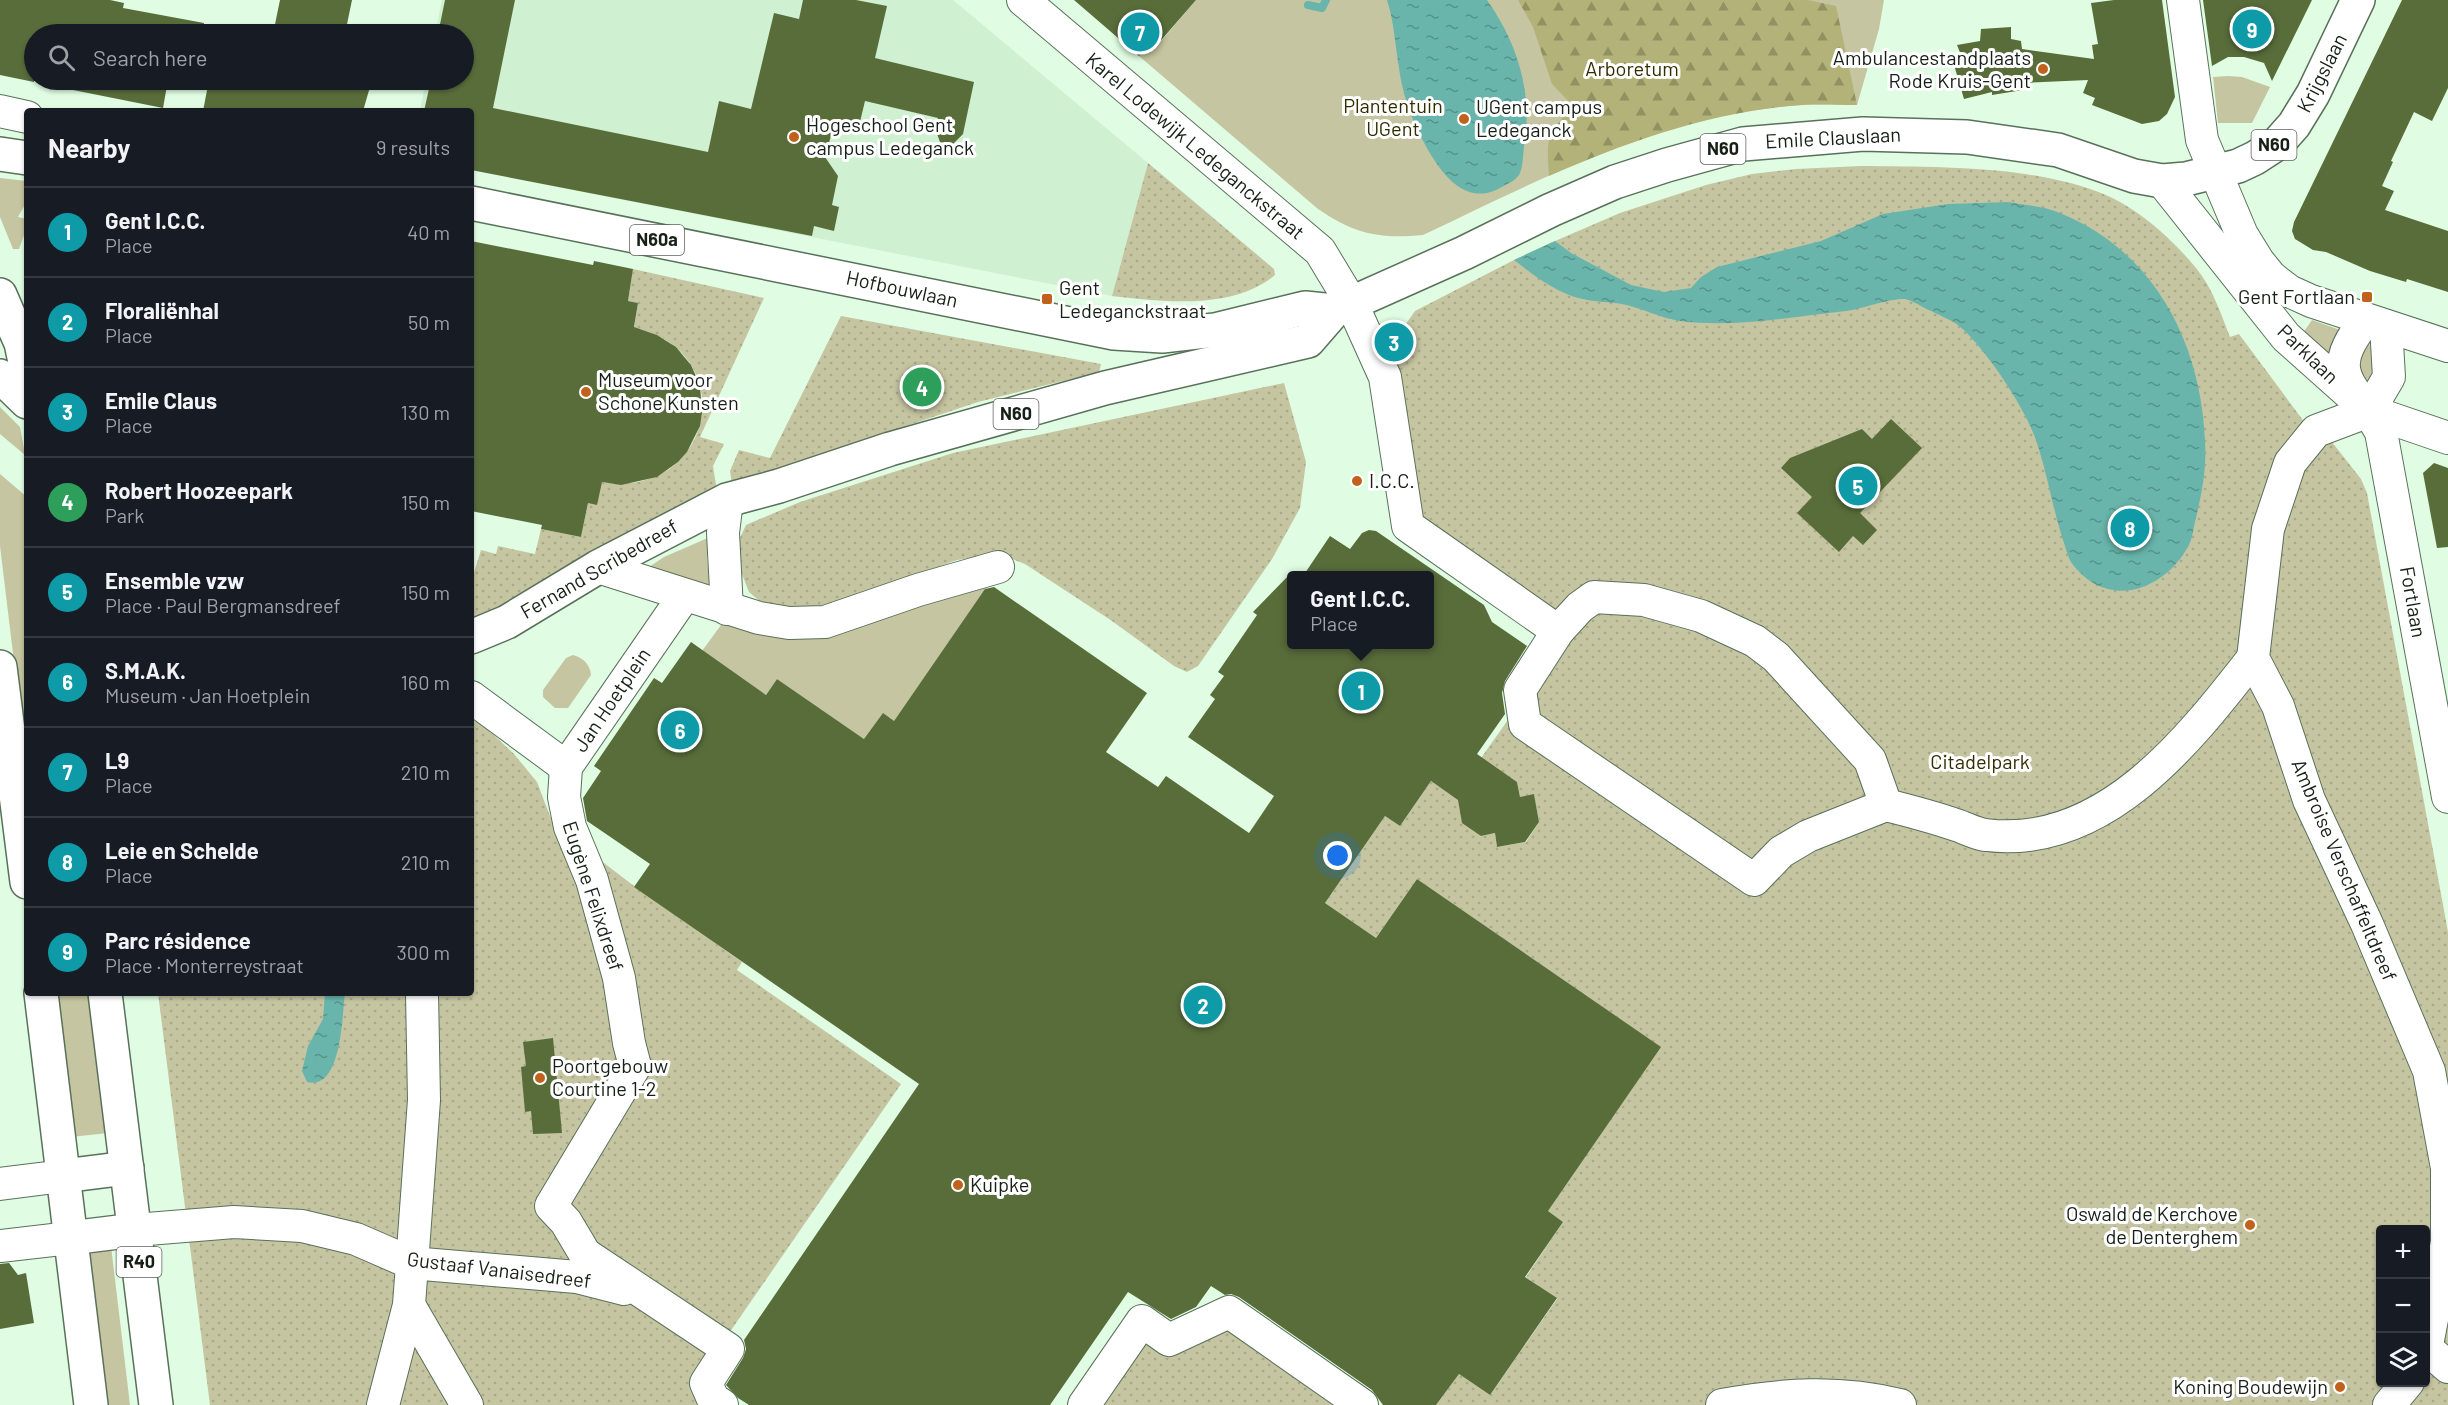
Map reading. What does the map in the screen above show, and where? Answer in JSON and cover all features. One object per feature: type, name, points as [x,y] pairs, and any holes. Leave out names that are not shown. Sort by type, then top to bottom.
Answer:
[{"type":"main road","name":"Krijgslaan","points":[[2215,173],[2255,158],[2278,143],[2294,125],[2313,94],[2358,0]]},
{"type":"main road","name":"Emile Clauslaan","points":[[1343,308],[1615,182],[1743,144],[1863,134],[1967,137],[2058,150],[2134,176],[2162,181],[2215,173]]},
{"type":"main road","points":[[0,154],[24,158]]},
{"type":"main road","name":"Hofbouwlaan","points":[[474,204],[1114,333],[1162,336],[1215,330],[1305,308],[1343,308]]},
{"type":"main road","points":[[0,295],[21,343],[24,357]]},
{"type":"main road","name":"N60","points":[[727,500],[779,486],[890,449],[1105,388],[1308,341],[1343,308]]},
{"type":"main road","points":[[0,376],[24,399]]},
{"type":"main road","name":"Fernand Scribedreef","points":[[474,636],[507,622],[598,567],[727,500]]},
{"type":"main road","points":[[0,667],[8,793],[24,868]]},
{"type":"main road","points":[[41,996],[91,1405]]},
{"type":"main road","name":"R40","points":[[105,996],[156,1405]]},
{"type":"main road","points":[[63,1176],[127,1168]]},
{"type":"main road","name":"R40","points":[[70,1238],[135,1230]]},
{"type":"street","name":"Karel Lodewijk Ledeganckstraat","points":[[1023,0],[1320,251],[1343,308],[1385,377],[1408,526],[1558,631]]},
{"type":"street","name":"Parklaan","points":[[2183,0],[2202,140],[2242,235],[2271,277],[2289,291],[2311,301],[2448,346]]},
{"type":"street","points":[[0,111],[24,116]]},
{"type":"street","name":"Parklaan","points":[[2162,181],[2286,337],[2369,411],[2448,438]]},
{"type":"street","name":"Parklaan","points":[[2369,411],[2343,375],[2344,355],[2352,337],[2376,323]]},
{"type":"street","points":[[1886,805],[1870,760],[1776,657],[1755,641],[1701,616],[1644,600],[1594,597],[1580,607],[1558,631],[1520,690],[1525,724],[1754,880],[1781,852],[1808,836],[1886,805],[1984,835],[2015,837],[2052,832],[2072,825],[2118,799],[2166,761],[2210,713],[2253,658],[2268,529],[2290,463],[2316,431],[2369,411],[2389,377],[2376,323]]},
{"type":"street","name":"Fortlaan","points":[[2369,411],[2381,432],[2392,484],[2448,797]]},
{"type":"street","points":[[727,500],[723,533],[727,609]]},
{"type":"street","points":[[598,567],[727,609],[789,623],[825,622],[918,590],[998,567]]},
{"type":"street","name":"Jan Hoetplein","points":[[474,699],[566,767],[684,596]]},
{"type":"street","name":"Ambroise Verschaffeltdreef","points":[[2253,658],[2278,706],[2309,800],[2367,924],[2429,1071],[2447,1168],[2447,1242],[2429,1333]]},
{"type":"street","name":"Eugène Felixdreef","points":[[566,767],[564,797],[570,827],[592,880],[619,978],[635,1066],[551,1206],[566,1221],[585,1254],[728,1349],[706,1383],[713,1399],[722,1405]]},
{"type":"street","points":[[383,1405],[409,1305],[424,1100],[422,996]]},
{"type":"street","points":[[0,1184],[63,1176]]},
{"type":"street","name":"Gustaaf Vanaisedreef","points":[[135,1230],[234,1222],[302,1226],[356,1239],[411,1263],[577,1277],[651,1297]]},
{"type":"street","points":[[0,1246],[70,1238]]},
{"type":"street","points":[[409,1305],[467,1405]]},
{"type":"street","points":[[1084,1405],[1142,1321],[1169,1340],[1228,1312],[1362,1405]]},
{"type":"street","name":"Ambroise Verschaffeltdreef","points":[[2430,1352],[2448,1367]]},
{"type":"street","points":[[2389,1405],[2405,1387]]},
{"type":"street","points":[[1722,1405],[1775,1396],[1825,1395],[1870,1398],[1900,1405]]},
{"type":"shaded area","name":"Hogeschool Gent campus Ledeganck","points":[[442,0],[953,0],[1148,163],[1112,296],[474,171],[474,108],[421,108],[424,90],[474,90],[474,24],[437,24]]},
{"type":"green space","name":"Plantentuin UGent","points":[[1196,0],[1884,0],[1879,29],[1857,105],[1802,105],[1752,111],[1703,121],[1654,135],[1560,171],[1423,235],[1393,236],[1356,229],[1318,209],[1139,56],[1146,49],[1151,53]]},
{"type":"green space","name":"Arboretum","points":[[1518,0],[1808,0],[1836,6],[1857,105],[1769,108],[1704,121],[1610,151],[1549,176],[1548,144],[1550,137],[1573,106],[1552,84],[1533,27]]},
{"type":"green space","points":[[2213,77],[2242,77],[2270,87],[2252,123],[2218,123]]},
{"type":"green space","points":[[1148,163],[1274,269],[1275,275],[1239,294],[1218,299],[1175,301],[1112,296]]},
{"type":"green space","name":"Citadelpark","points":[[1861,166],[1987,170],[2050,178],[2080,186],[2120,202],[2156,227],[2187,257],[2207,284],[2230,337],[2239,334],[2302,419],[2314,444],[2328,437],[2361,479],[2367,493],[2448,932],[2448,1405],[1436,1405],[1459,1374],[1490,1395],[1557,1299],[1526,1277],[1563,1222],[1548,1211],[1660,1047],[1417,879],[1376,938],[1325,903],[1385,816],[1400,826],[1431,781],[1450,794],[1453,790],[1481,836],[1495,833],[1497,847],[1526,842],[1539,822],[1534,795],[1520,797],[1517,782],[1499,770],[1469,775],[1573,628],[1417,515],[1392,374],[1396,338],[1415,311],[1555,241],[1620,213],[1706,185],[1752,174]]},
{"type":"green space","points":[[0,178],[24,181],[24,206],[18,217],[24,218],[24,235],[19,249],[13,249],[0,217]]},
{"type":"green space","points":[[633,269],[764,298],[700,437],[724,444],[713,466],[717,491],[589,552],[497,609],[474,618],[474,572],[481,550],[496,554],[498,546],[535,554],[541,529],[581,537],[588,503],[602,482],[640,481],[670,469],[690,447],[701,420],[701,391],[690,364],[668,342],[634,328],[638,303],[628,301]]},
{"type":"green space","points":[[841,316],[1101,364],[1099,372],[978,402],[732,484],[730,471],[739,450],[770,458]]},
{"type":"green space","points":[[2312,320],[2343,331],[2331,367],[2303,333]]},
{"type":"green space","points":[[2368,341],[2372,351],[2375,395],[2360,386],[2356,352]]},
{"type":"green space","points":[[1284,383],[1306,462],[1300,508],[1272,559],[1198,666],[1187,672],[1174,666],[1112,621],[1025,564],[999,554],[957,560],[823,609],[768,608],[749,592],[736,559],[738,542],[746,525],[800,502],[953,453]]},
{"type":"green space","points":[[0,407],[20,427],[24,454],[0,434]]},
{"type":"green space","points":[[0,474],[24,494],[24,744],[0,546]]},
{"type":"green space","points":[[710,537],[707,559],[710,585],[704,587],[646,569],[664,557]]},
{"type":"green space","points":[[989,584],[894,721],[864,739],[777,679],[766,695],[702,651],[721,625],[720,617]]},
{"type":"green space","points":[[573,655],[585,662],[591,675],[568,708],[555,708],[543,697],[543,690],[566,658]]},
{"type":"green space","points":[[474,721],[480,722],[514,754],[537,782],[553,824],[634,886],[742,962],[737,970],[901,1084],[725,1339],[703,1405],[210,1405],[158,996],[474,996]]},
{"type":"green space","points":[[54,996],[91,996],[108,1133],[71,1137]]},
{"type":"green space","points":[[111,1246],[130,1405],[104,1405],[85,1249]]},
{"type":"green space","points":[[1226,1326],[1340,1405],[1096,1405],[1141,1340]]},
{"type":"water","points":[[1387,0],[1487,0],[1515,52],[1524,88],[1526,126],[1522,163],[1519,175],[1512,181],[1488,193],[1475,193],[1463,189],[1443,173],[1427,149],[1407,103],[1400,77]]},
{"type":"water","points":[[2008,202],[2041,207],[2060,213],[2093,230],[2122,251],[2146,276],[2166,304],[2182,335],[2194,369],[2201,404],[2205,441],[2204,473],[2189,545],[2165,574],[2150,584],[2117,591],[2101,587],[2085,577],[2071,562],[2058,525],[2040,452],[2031,427],[1992,363],[1969,335],[1948,319],[1905,299],[1846,311],[1763,321],[1700,323],[1680,321],[1622,304],[1592,301],[1564,293],[1514,260],[1555,241],[1571,253],[1631,285],[1664,292],[1691,288],[1701,277],[1717,267],[1821,241],[1883,214],[1948,204]]},
{"type":"water","points":[[325,996],[345,996],[341,1033],[334,1064],[319,1082],[307,1082],[302,1071],[308,1046],[323,1019]]},
{"type":"building","points":[[0,0],[110,0],[124,3],[123,8],[204,23],[24,24],[24,80],[0,75]]},
{"type":"building","points":[[280,0],[352,0],[347,24],[275,24]]},
{"type":"building","points":[[445,0],[515,0],[493,108],[708,152],[719,101],[751,109],[774,13],[799,19],[803,0],[856,0],[887,6],[875,58],[974,82],[963,134],[952,145],[940,142],[935,128],[938,118],[865,101],[858,130],[834,125],[825,157],[838,176],[832,205],[839,207],[834,231],[814,226],[812,236],[474,171],[474,108],[425,108],[429,90],[474,90],[474,24],[440,24]]},
{"type":"building","points":[[1074,0],[1196,0],[1150,53],[1146,49],[1139,56]]},
{"type":"building","points":[[2114,0],[2162,0],[2175,97],[2167,114],[2159,121],[2142,124],[2092,105],[2095,98],[2083,93],[2088,80],[2022,83],[2023,90],[1992,95],[1992,92],[1964,99],[1952,58],[1961,55],[1957,45],[1980,41],[1981,29],[2011,27],[2011,39],[2021,41],[2022,49],[2094,59],[2092,45],[2098,44],[2091,3]]},
{"type":"building","points":[[2203,0],[2312,0],[2272,81],[2264,63],[2244,57],[2228,57],[2212,66]]},
{"type":"building","points":[[2402,0],[2448,0],[2448,88],[2432,121],[2414,112],[2382,186],[2394,191],[2385,210],[2448,231],[2448,292],[2407,279],[2406,282],[2370,271],[2326,252],[2313,250],[2295,239],[2292,231],[2294,222]]},
{"type":"building","points":[[73,90],[166,90],[163,108]]},
{"type":"building","points":[[207,90],[369,90],[364,108],[204,108]]},
{"type":"building","name":"Museum voor Schone Kunsten","points":[[474,242],[593,265],[594,261],[633,269],[628,301],[638,303],[634,327],[657,335],[676,347],[691,365],[700,385],[702,413],[700,426],[687,452],[678,462],[657,477],[621,485],[602,482],[597,505],[588,503],[581,537],[541,529],[542,525],[474,512]]},
{"type":"building","points":[[1891,419],[1922,448],[1860,513],[1877,530],[1863,545],[1853,536],[1839,552],[1797,513],[1812,497],[1781,468],[1790,458],[1862,429],[1872,439]]},
{"type":"building","points":[[2434,463],[2448,468],[2448,547],[2437,548],[2423,473]]},
{"type":"building","points":[[1369,530],[1376,531],[1484,605],[1492,622],[1527,646],[1505,681],[1502,693],[1505,714],[1477,754],[1517,782],[1520,797],[1534,794],[1539,822],[1525,842],[1497,847],[1495,833],[1481,836],[1462,823],[1458,800],[1431,781],[1400,826],[1385,816],[1325,903],[1376,938],[1417,879],[1661,1047],[1548,1211],[1563,1222],[1525,1277],[1557,1298],[1490,1395],[1459,1374],[1436,1405],[1383,1405],[1372,1390],[1239,1297],[1231,1294],[1225,1295],[1211,1286],[1196,1307],[1171,1319],[1128,1292],[1050,1405],[749,1405],[738,1398],[726,1385],[743,1358],[746,1349],[744,1340],[919,1084],[634,887],[650,864],[587,821],[583,798],[601,771],[594,766],[654,678],[662,683],[691,642],[766,695],[777,679],[864,739],[883,713],[894,721],[985,589],[994,587],[1147,693],[1106,752],[1158,787],[1166,776],[1249,833],[1274,796],[1188,737],[1215,699],[1210,695],[1224,676],[1218,672],[1257,615],[1253,612],[1287,577],[1287,649],[1434,649],[1434,571],[1306,571],[1330,536],[1350,549],[1362,533]]},
{"type":"building","name":"Poortgebouw Courtine 1-2","points":[[553,1038],[562,1133],[533,1134],[531,1111],[525,1112],[521,1067],[526,1066],[523,1042]]},
{"type":"building","points":[[9,1263],[18,1275],[26,1273],[34,1323],[0,1329],[0,1264]]},
{"type":"waterway","points":[[1308,5],[1322,8],[1326,0]]},
{"type":"place","name":"Parc résidence","points":[[2252,29]]},
{"type":"place","name":"L9","points":[[1140,32]]},
{"type":"place","name":"Ambulancestandplaats Rode Kruis-Gent","points":[[2043,69]]},
{"type":"place","name":"UGent campus Ledeganck","points":[[1464,119]]},
{"type":"place","name":"Hogeschool Gent campus Ledeganck","points":[[794,137]]},
{"type":"place","name":"Gent Fortlaan","points":[[2367,297]]},
{"type":"place","name":"Gent Ledeganckstraat","points":[[1047,299]]},
{"type":"place","name":"Emile Claus","points":[[1394,342]]},
{"type":"place","name":"Robert Hoozeepark","points":[[922,387]]},
{"type":"place","name":"Museum voor Schone Kunsten","points":[[586,392]]},
{"type":"place","name":"I.C.C.","points":[[1357,481]]},
{"type":"place","name":"Ensemble vzw","points":[[1858,486]]},
{"type":"place","name":"Leie en Schelde","points":[[2130,528]]},
{"type":"place","name":"Gent I.C.C.","points":[[1361,691]]},
{"type":"place","name":"S.M.A.K.","points":[[680,730]]},
{"type":"place","name":"Floraliënhal","points":[[1203,1005]]},
{"type":"place","name":"Poortgebouw Courtine 1-2","points":[[540,1078]]},
{"type":"place","name":"Kuipke","points":[[958,1185]]},
{"type":"place","name":"Oswald de Kerchove de Denterghem","points":[[2250,1225]]},
{"type":"place","name":"Koning Boudewijn","points":[[2340,1387]]}]
